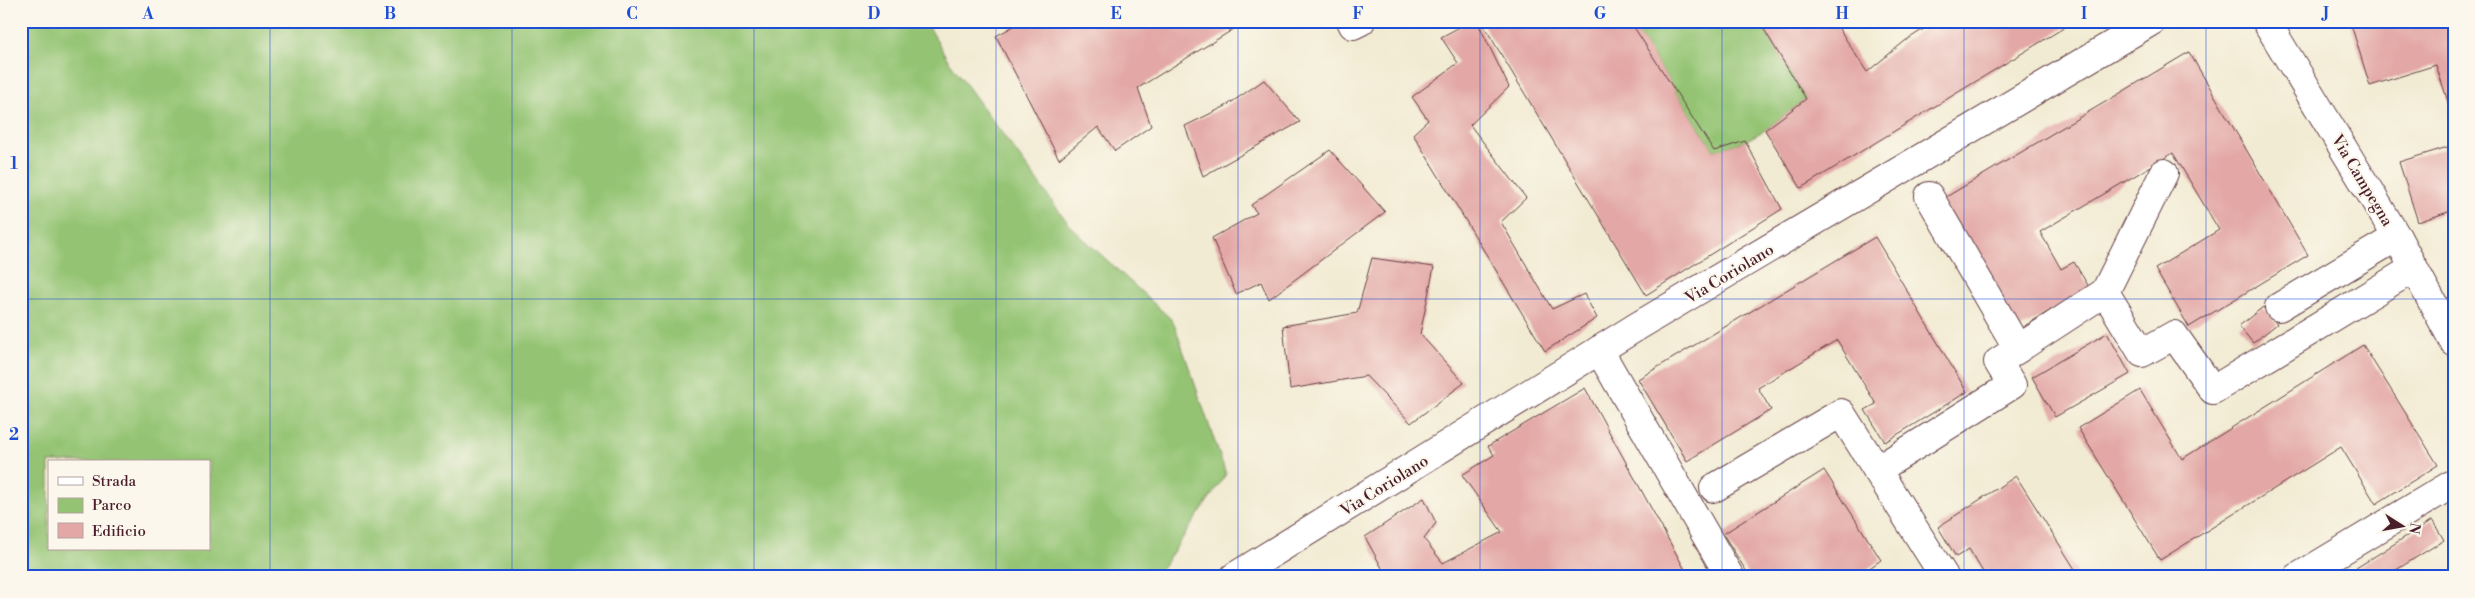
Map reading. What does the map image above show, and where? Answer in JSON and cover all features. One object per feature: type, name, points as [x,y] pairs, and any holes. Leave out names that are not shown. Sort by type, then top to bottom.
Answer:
[{"type":"street","points":[[1351,21],[1353,25],[1361,21]]},
{"type":"street","name":"Via Coriolano","points":[[1234,577],[1599,350],[2152,21]]},
{"type":"street","name":"Via Campegna","points":[[2266,21],[2397,237],[2454,342]]},
{"type":"street","points":[[1878,470],[2012,386],[1998,362],[2106,292],[2164,173]]},
{"type":"street","points":[[1929,196],[2018,349]]},
{"type":"street","points":[[2279,307],[2397,237]]},
{"type":"street","points":[[2106,292],[2142,353],[2174,334],[2213,390],[2414,268]]},
{"type":"street","points":[[1599,350],[1730,577]]},
{"type":"street","points":[[1714,488],[1841,413],[1944,576]]},
{"type":"street","points":[[2298,577],[2454,483]]},
{"type":"green space","points":[[21,21],[926,21],[946,57],[1071,227],[1173,321],[1226,474],[1156,577],[21,577]]},
{"type":"green space","points":[[1630,21],[1759,21],[1806,99],[1765,130],[1745,141],[1714,151]]},
{"type":"building","points":[[1023,21],[1240,21],[1242,24],[1138,88],[1151,126],[1115,151],[1098,127],[1059,159],[996,36]]},
{"type":"building","points":[[1471,21],[1477,21],[1509,87],[1470,125],[1526,198],[1501,222],[1552,309],[1584,294],[1597,318],[1545,351],[1413,134],[1428,120],[1412,97],[1458,63],[1441,37]]},
{"type":"building","points":[[1481,21],[1630,21],[1714,151],[1745,141],[1782,209],[1646,295]]},
{"type":"building","points":[[1759,21],[1834,21],[1867,72],[1905,41],[1936,21],[2075,21],[1801,188],[1765,130],[1806,99]]},
{"type":"building","points":[[2350,21],[2454,21],[2454,120],[2436,65],[2370,86]]},
{"type":"building","points":[[2189,52],[2308,255],[2189,327],[2155,269],[2219,230],[2173,153],[2040,232],[2061,269],[2074,262],[2089,287],[2018,330],[1941,200]]},
{"type":"building","points":[[1264,80],[1300,122],[1203,176],[1185,126],[1226,106]]},
{"type":"building","points":[[2454,145],[2454,210],[2418,222],[2399,162]]},
{"type":"building","points":[[1330,150],[1385,212],[1269,299],[1261,282],[1236,294],[1212,238],[1257,213],[1251,205]]},
{"type":"building","points":[[1875,237],[1967,392],[1885,442],[1865,410],[1876,404],[1837,340],[1758,388],[1771,410],[1687,461],[1638,379]]},
{"type":"building","points":[[1372,258],[1434,267],[1420,334],[1464,383],[1411,423],[1366,376],[1290,389],[1283,326],[1357,313]]},
{"type":"building","points":[[2263,307],[2277,324],[2253,343],[2239,326]]},
{"type":"building","points":[[2107,333],[2130,374],[2055,417],[2032,377]]},
{"type":"building","points":[[2363,345],[2438,465],[2376,504],[2341,447],[2160,560],[2078,428],[2140,390],[2182,459]]},
{"type":"building","points":[[1585,388],[1689,577],[1387,577],[1365,537],[1424,498],[1436,523],[1424,539],[1443,563],[1502,532],[1462,475],[1494,455],[1488,446]]},
{"type":"building","points":[[1824,470],[1881,560],[1857,577],[1750,577],[1723,534]]},
{"type":"building","points":[[2016,476],[2080,577],[1986,577],[1969,549],[1956,557],[1938,527]]},
{"type":"building","points":[[2432,520],[2444,540],[2385,577],[2342,577]]}]
